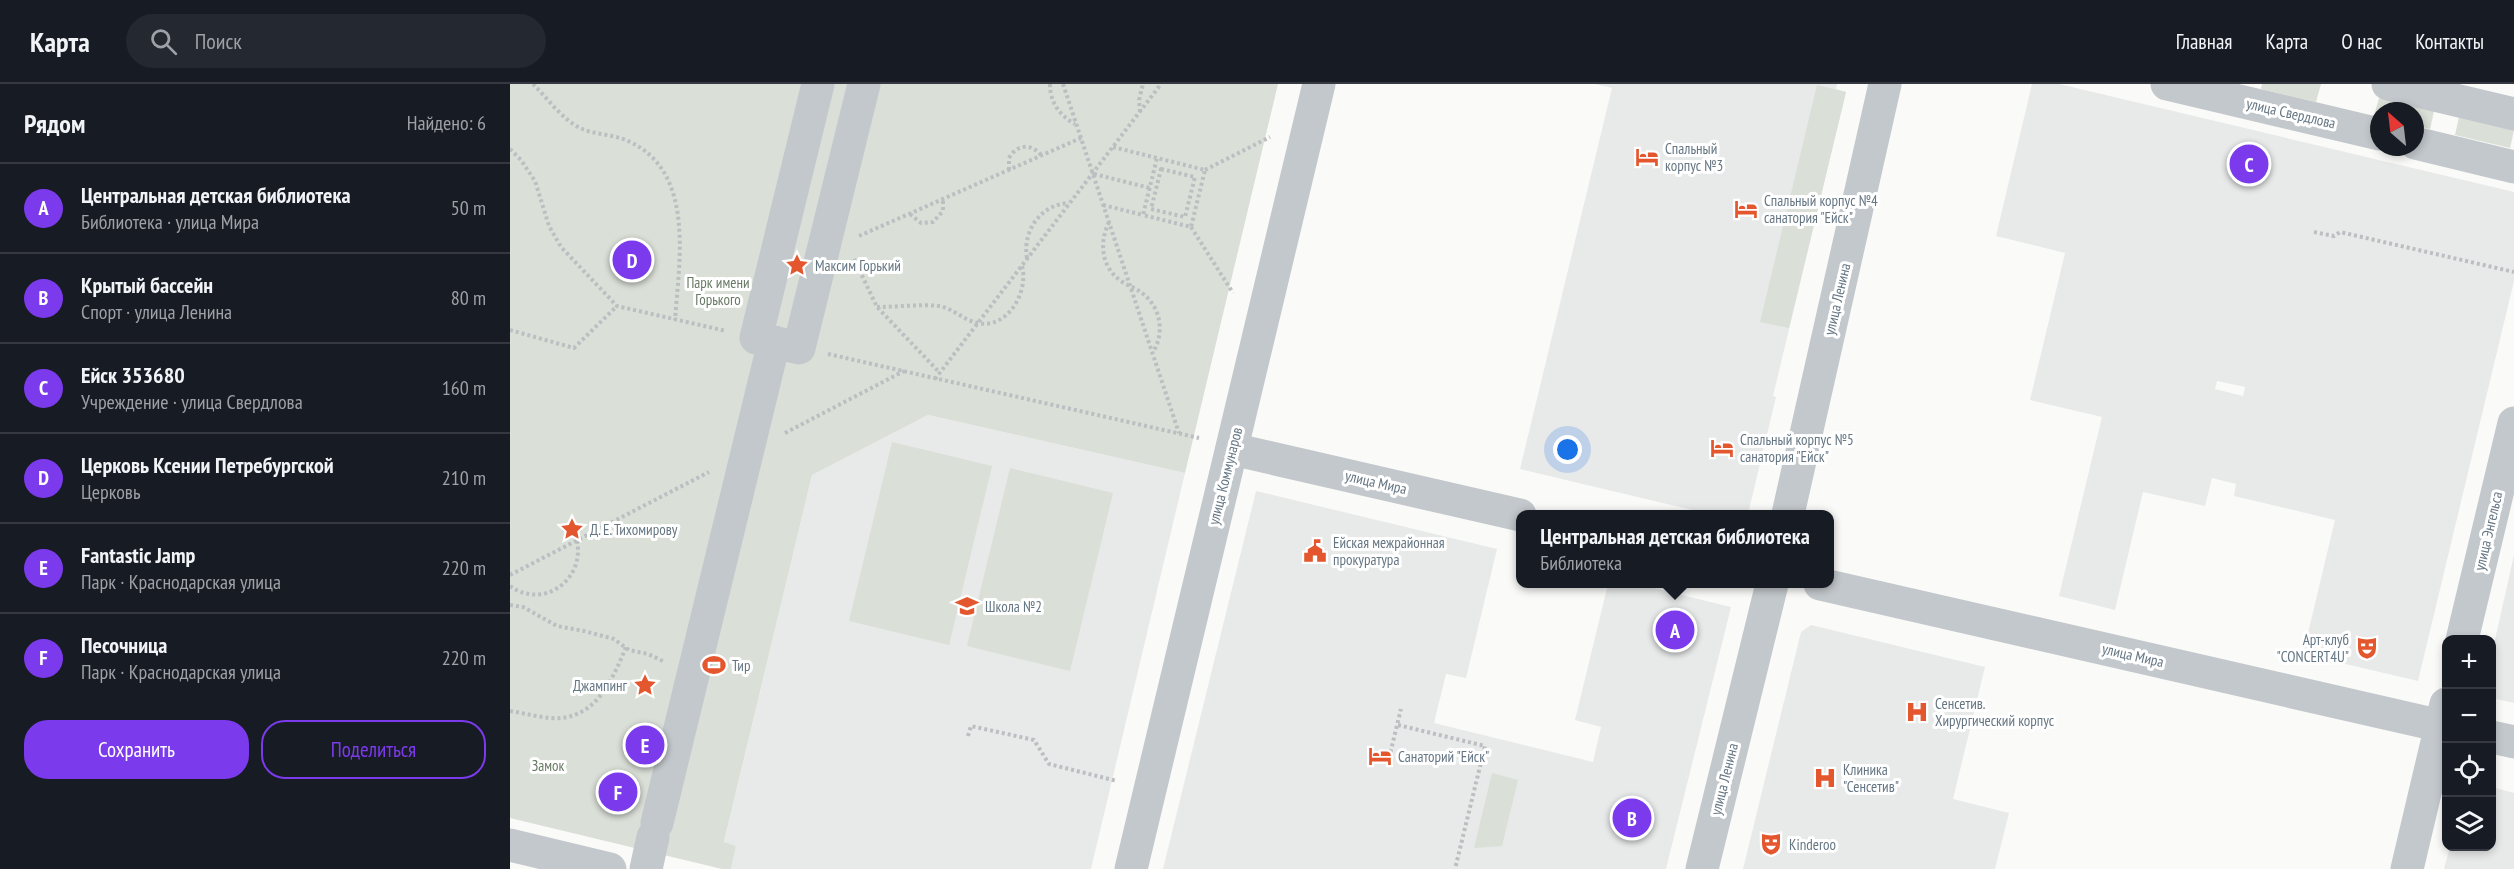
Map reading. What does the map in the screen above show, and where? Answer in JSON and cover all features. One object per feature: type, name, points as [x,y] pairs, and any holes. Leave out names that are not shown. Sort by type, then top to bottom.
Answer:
[{"type":"street","points":[[646,869],[776,343],[818,84]]},
{"type":"street","points":[[776,343],[834,247],[864,84]]},
{"type":"street","name":"улица Коммунаров","points":[[1131,869],[1319,84]]},
{"type":"street","name":"улица Ленина","points":[[1789,510],[1885,84]]},
{"type":"street","name":"улица Свердлова","points":[[2168,84],[2370,132]]},
{"type":"street","points":[[2388,84],[2514,114]]},
{"type":"street","points":[[2424,145],[2514,167]]},
{"type":"street","name":"улица Энгельса","points":[[2463,635],[2514,423]]},
{"type":"street","name":"улица Мира","points":[[1232,449],[1516,514]]},
{"type":"street","name":"улица Мира","points":[[1834,587],[2442,718]]},
{"type":"street","name":"улица Ленина","points":[[1702,869],[1771,588]]},
{"type":"street","points":[[2407,869],[2442,731]]},
{"type":"street","points":[[2496,738],[2514,742]]},
{"type":"street","points":[[510,845],[592,867]]},
{"type":"path","points":[[533,84],[577,126],[634,144],[653,160],[666,176],[674,195],[680,241],[675,320]]},
{"type":"path","points":[[1050,84],[1052,98],[1058,109],[1066,118],[1077,124]]},
{"type":"path","points":[[1063,84],[1180,433]]},
{"type":"path","points":[[1140,112],[1139,100],[1143,84]]},
{"type":"path","points":[[935,379],[1161,84]]},
{"type":"path","points":[[1113,147],[1205,170],[1270,136]]},
{"type":"path","points":[[940,373],[877,307],[834,247],[1081,138]]},
{"type":"path","points":[[1010,170],[1009,158],[1019,148],[1033,148],[1042,156]]},
{"type":"path","points":[[510,149],[521,160],[535,181],[549,226],[561,247],[616,306],[1199,438]]},
{"type":"path","points":[[1143,215],[1157,158]]},
{"type":"path","points":[[1161,169],[1195,177],[1185,217],[1151,209],[1161,169]]},
{"type":"path","points":[[1191,227],[1205,170]]},
{"type":"path","points":[[1093,174],[1150,188]]},
{"type":"path","points":[[910,214],[921,223],[933,222],[943,211],[943,199]]},
{"type":"path","points":[[1027,259],[1028,236],[1035,221],[1053,207],[1070,203]]},
{"type":"path","points":[[1104,205],[1191,227],[1233,293]]},
{"type":"path","points":[[1109,221],[1102,241],[1105,260],[1114,276],[1146,296],[1159,318],[1160,336],[1153,353]]},
{"type":"path","points":[[2314,232],[2334,236],[2340,232],[2514,272]]},
{"type":"path","points":[[877,307],[940,306],[978,323],[1001,318],[1015,306],[1024,284],[1022,266]]},
{"type":"path","points":[[510,330],[574,348],[616,306]]},
{"type":"path","points":[[510,586],[519,592],[532,595],[545,594],[558,589],[576,568],[578,554],[576,541]]},
{"type":"path","points":[[510,605],[523,607],[557,626],[584,630],[614,639],[635,652],[648,654],[668,663],[690,686]]},
{"type":"path","points":[[510,711],[553,718],[566,717],[589,708],[606,689],[626,647]]},
{"type":"path","points":[[592,685],[606,689]]},
{"type":"path","points":[[1389,758],[1401,709]]},
{"type":"path","points":[[1398,725],[1485,746],[1455,869]]},
{"type":"path","points":[[968,736],[971,726],[1034,740],[1049,764],[1117,781]]},
{"type":"shaded area","points":[[1595,84],[1837,84],[1836,89],[1846,92],[1773,396],[1776,397],[1749,510],[1692,510],[1520,469],[1612,88]]},
{"type":"shaded area","points":[[2032,84],[2059,84],[2514,192],[2514,281],[2418,681],[2303,654],[2335,520],[2234,496],[2236,484],[2212,478],[2205,506],[2143,492],[2115,610],[2059,596],[2102,417],[2030,400],[2065,253],[1996,236]],"holes":[[[2217,381],[2245,387],[2243,396],[2215,389]]]},
{"type":"shaded area","name":"Школа №2","points":[[928,415],[1185,473],[1091,869],[731,869],[736,846],[724,843],[812,475]]},
{"type":"shaded area","points":[[1256,491],[1497,549],[1466,678],[1446,674],[1434,723],[1593,762],[1601,727],[1575,720],[1607,588],[1653,588],[1731,607],[1666,869],[1163,869]]},
{"type":"shaded area","points":[[2514,555],[2514,703],[2496,699],[2496,635]]},
{"type":"shaded area","points":[[1811,625],[1985,667],[1953,799],[2009,813],[1995,869],[1743,869],[1801,632]]},
{"type":"shaded area","points":[[2496,788],[2514,793],[2514,869],[2444,869],[2449,851],[2496,851]]},
{"type":"green space","name":"Парк имени Горького","points":[[510,84],[1278,84],[1185,473],[928,415],[812,475],[724,842],[736,846],[731,869],[722,869],[510,818]]},
{"type":"green space","points":[[2262,84],[2321,84],[2316,102],[2261,89]]},
{"type":"green space","points":[[1817,85],[1846,92],[1789,328],[1760,322]]},
{"type":"green space","points":[[2379,98],[2396,102],[2378,102]]},
{"type":"green space","points":[[2424,109],[2434,111],[2430,129],[2424,127]]},
{"type":"green space","points":[[2459,117],[2514,130],[2510,148],[2455,135]]},
{"type":"green space","points":[[892,442],[992,466],[949,645],[849,621]]},
{"type":"green space","points":[[1010,468],[1113,493],[1070,671],[967,646]]},
{"type":"green space","points":[[1492,773],[1518,780],[1502,846],[1474,848]]},
{"type":"place","name":"Спальный корпус №3","points":[[1647,157]]},
{"type":"place","name":"Ейск 353680","points":[[2249,164]]},
{"type":"place","name":"Спальный корпус №4 санатория \"Ейск\"","points":[[1746,209]]},
{"type":"place","name":"Церковь Ксении Петребургской","points":[[632,260]]},
{"type":"place","name":"Максим Горький","points":[[797,265]]},
{"type":"place","name":"Спальный корпус №5 санатория \"Ейск\"","points":[[1722,448]]},
{"type":"place","name":"Д. Е. Тихомирову","points":[[572,529]]},
{"type":"place","name":"Ейская межрайонная прокуратура","points":[[1315,551]]},
{"type":"place","name":"Школа №2","points":[[967,606]]},
{"type":"place","name":"Центральная детская библиотека","points":[[1675,630]]},
{"type":"place","name":"Арт-клуб \"CONCERT4U\"","points":[[2367,648]]},
{"type":"place","name":"Тир","points":[[714,665]]},
{"type":"place","name":"Джампинг","points":[[645,685]]},
{"type":"place","name":"Сенсетив. Хирургический корпус","points":[[1917,712]]},
{"type":"place","name":"Fantastic Jamp","points":[[645,745]]},
{"type":"place","name":"Санаторий \"Ейск\"","points":[[1380,756]]},
{"type":"place","name":"Клиника \"Сенсетив\"","points":[[1825,778]]},
{"type":"place","name":"Песочница","points":[[618,792]]},
{"type":"place","name":"Крытый бассейн","points":[[1632,818]]},
{"type":"place","name":"Kinderoo","points":[[1771,844]]},
{"type":"park label","name":"Замок","points":[[548,765]]}]
